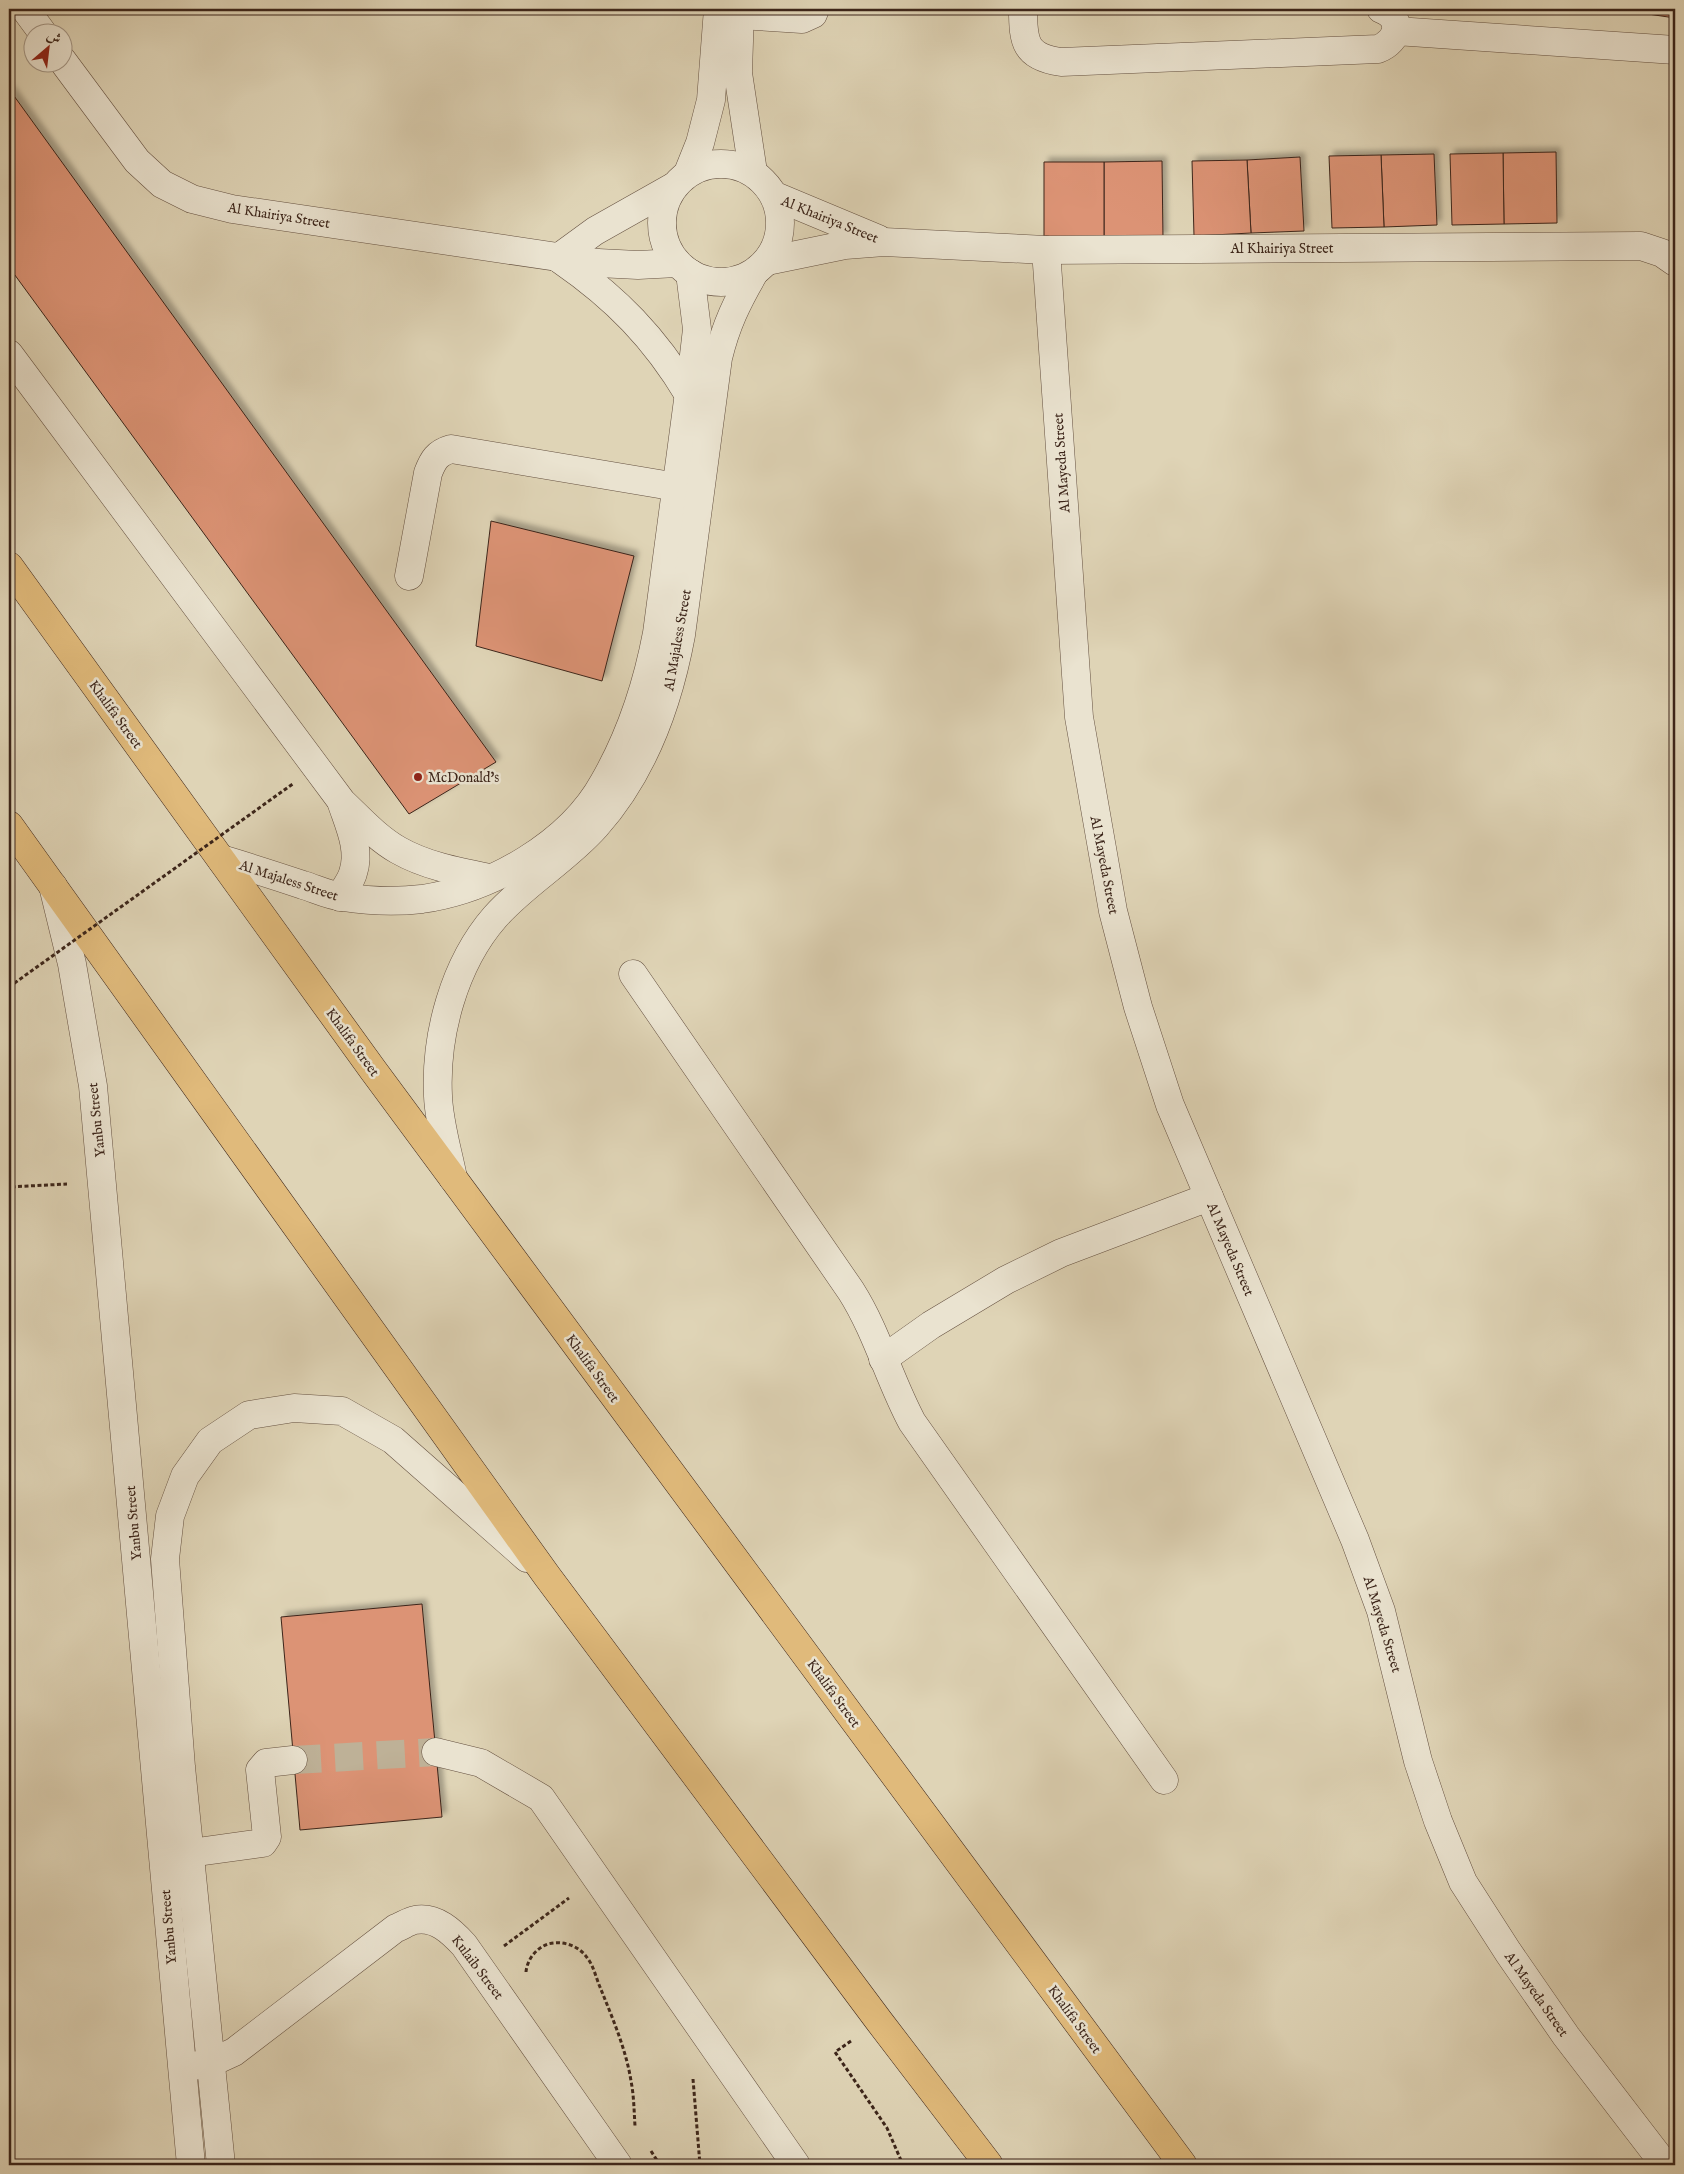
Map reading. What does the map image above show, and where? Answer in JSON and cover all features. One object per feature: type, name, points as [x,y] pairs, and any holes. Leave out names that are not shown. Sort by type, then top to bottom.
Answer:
[{"type":"main road","name":"Khalifa Street","points":[[9,566],[453,1178],[1183,2165]]},
{"type":"main road","points":[[9,587],[44,614]]},
{"type":"main road","points":[[9,825],[548,1576],[879,2021],[989,2165]]},
{"type":"street","points":[[25,9],[35,22]]},
{"type":"street","points":[[732,11],[802,18],[813,14],[815,9]]},
{"type":"street","points":[[1022,9],[1023,35],[1031,49],[1042,60],[1061,62],[1378,49],[1386,46],[1392,40],[1396,31],[1395,21],[1391,14],[1381,9]]},
{"type":"street","points":[[732,11],[738,73],[753,172]]},
{"type":"street","points":[[558,258],[595,231],[680,180],[703,166],[720,163],[737,166],[753,172],[766,183],[775,196],[780,213],[781,230],[776,246],[761,267],[733,281],[711,282],[683,268],[666,246],[662,225],[664,205],[680,180],[700,143],[732,11]]},
{"type":"street","points":[[1396,31],[1675,50]]},
{"type":"street","name":"Al Khairiya Street","points":[[71,72],[137,161],[162,184],[192,199],[232,209],[558,258],[598,263],[683,268]]},
{"type":"street","name":"Al Khairiya Street","points":[[775,196],[884,242]]},
{"type":"street","name":"Al Khairiya Street","points":[[761,267],[845,245],[884,242],[1046,250],[1641,246],[1662,252],[1675,262]]},
{"type":"street","name":"Al Mayeda Street","points":[[1046,250],[1079,717],[1113,911],[1138,1007],[1170,1105],[1356,1540],[1381,1611],[1418,1761],[1438,1821],[1464,1882],[1508,1952],[1566,2036],[1665,2165]]},
{"type":"street","name":"Al Khairiya Street","points":[[558,258],[609,296],[632,318],[673,367],[689,395]]},
{"type":"street","name":"Al Majaless Street","points":[[453,1178],[438,1098],[439,1052],[460,972],[482,934],[496,916],[572,850],[597,825],[622,792],[661,716],[673,676],[681,635],[718,358],[733,310],[761,267]]},
{"type":"street","name":"Al Majaless Street","points":[[221,858],[340,897],[395,901],[423,898],[490,878],[540,851],[583,811],[604,783],[625,740],[639,708],[650,669],[677,487],[697,330],[683,268]]},
{"type":"street","points":[[9,354],[342,802],[376,835],[398,850],[456,872],[490,878]]},
{"type":"street","points":[[409,576],[428,473],[433,460],[441,452],[451,449],[677,487]]},
{"type":"street","points":[[340,897],[353,873],[356,855],[353,836],[342,802]]},
{"type":"street","name":"Yanbu Street","points":[[52,885],[72,964],[93,1086],[191,2165]]},
{"type":"street","points":[[633,974],[851,1291],[871,1326],[899,1397],[912,1422],[1164,1780]]},
{"type":"street","points":[[883,1359],[931,1325],[1006,1280],[1061,1253],[1209,1197]]},
{"type":"street","name":"Yanbu Street","points":[[221,2165],[175,1693],[165,1559],[170,1516],[185,1476],[210,1441],[249,1415],[294,1408],[342,1411],[393,1440],[430,1470],[548,1576]]},
{"type":"street","points":[[148,1696],[175,1693]]},
{"type":"street","points":[[436,1752],[481,1763],[542,1798],[796,2165]]},
{"type":"street","points":[[162,1853],[190,1852],[263,1843],[267,1837],[260,1770],[266,1763],[293,1760]]},
{"type":"street","name":"Kulaib Street","points":[[182,2068],[210,2063],[234,2052],[396,1928],[415,1920],[434,1922],[450,1930],[478,1966],[618,2165]]},
{"type":"path","points":[[9,987],[294,783]]},
{"type":"path","points":[[9,1184],[9,1187],[103,1183]]},
{"type":"path","points":[[478,1966],[568,1898],[574,1906]]},
{"type":"path","points":[[524,1980],[527,1965],[535,1952],[548,1944],[563,1943],[577,1948],[588,1959],[610,2011],[632,2082],[635,2126],[629,2119]]},
{"type":"path","points":[[879,2021],[836,2052],[887,2128],[903,2165]]},
{"type":"path","points":[[693,2077],[700,2165]]},
{"type":"building","points":[[1675,9],[1675,18],[1621,10]]},
{"type":"building","points":[[9,89],[496,762],[409,814],[9,267]]},
{"type":"building","points":[[1556,152],[1557,223],[1504,224],[1503,153]]},
{"type":"building","points":[[1503,153],[1504,224],[1452,225],[1450,154]]},
{"type":"building","points":[[1434,154],[1437,225],[1384,227],[1381,155]]},
{"type":"building","points":[[1381,155],[1384,227],[1332,228],[1329,156]]},
{"type":"building","points":[[1300,157],[1304,231],[1251,233],[1247,160]]},
{"type":"building","points":[[1247,160],[1251,233],[1194,236],[1192,161]]},
{"type":"building","points":[[1162,161],[1163,238],[1104,238],[1104,162]]},
{"type":"building","points":[[1044,162],[1104,162],[1104,238],[1044,239]]},
{"type":"building","points":[[491,521],[634,556],[602,681],[476,646]]},
{"type":"building","points":[[422,1604],[442,1817],[300,1830],[281,1617]]},
{"type":"tunnel","points":[[293,1760],[436,1752]]},
{"type":"place","name":"McDonald's","points":[[418,777]]}]
